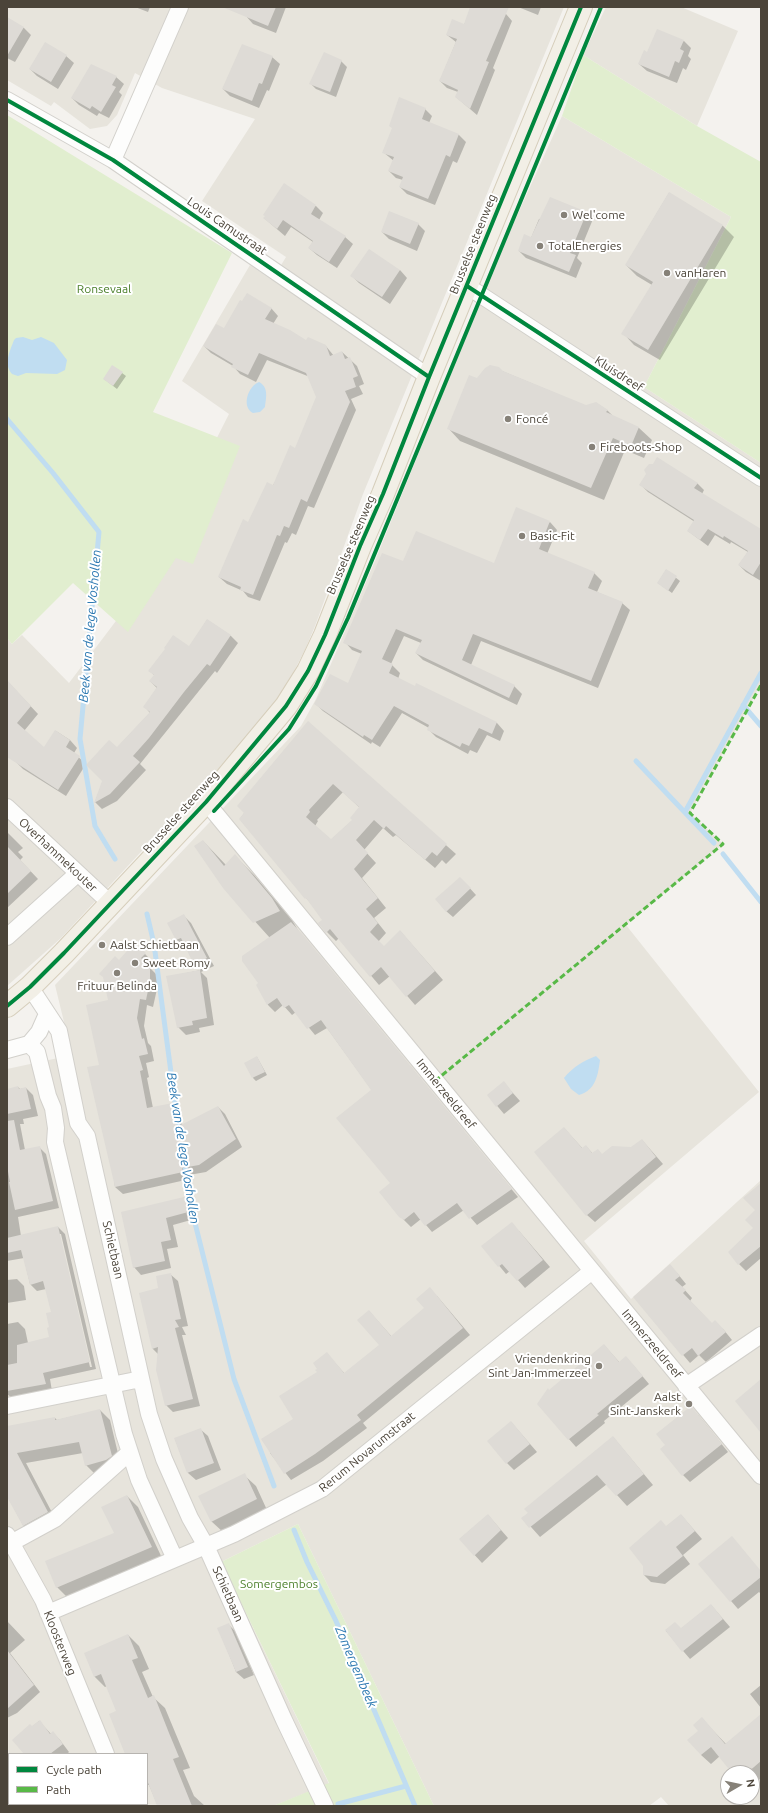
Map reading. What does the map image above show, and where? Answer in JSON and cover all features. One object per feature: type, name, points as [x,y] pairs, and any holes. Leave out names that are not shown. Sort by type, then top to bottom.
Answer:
[{"type":"main road","name":"Brusselse steenweg","points":[[7,1006],[30,987],[64,953],[206,802],[286,706],[308,671],[325,635],[383,494],[581,7]]},
{"type":"street","points":[[113,160],[180,7]]},
{"type":"street","name":"Louis Camustraat","points":[[7,100],[113,160],[430,376]]},
{"type":"street","name":"Kluisdreef","points":[[467,286],[761,478]]},
{"type":"street","name":"Immerzeeldreef","points":[[206,802],[686,1386],[760,1471]]},
{"type":"street","name":"Overhammekouter","points":[[7,807],[77,874],[110,903]]},
{"type":"street","points":[[7,937],[77,874]]},
{"type":"street","name":"Schietbaan","points":[[30,987],[59,1031],[78,1123],[87,1136],[151,1421],[164,1459],[190,1518],[206,1546],[284,1720],[324,1803]]},
{"type":"street","points":[[7,1050],[29,1044],[39,1032],[47,1014]]},
{"type":"street","points":[[29,1044],[37,1052],[48,1096],[53,1108],[56,1128],[55,1142],[112,1386],[130,1452],[139,1480],[175,1559]]},
{"type":"street","points":[[56,1128],[78,1123]]},
{"type":"street","name":"Rerum Novarumstraat","points":[[48,1613],[206,1546],[322,1489],[592,1271]]},
{"type":"street","name":"Immerzeeldreef","points":[[686,1386],[761,1335]]},
{"type":"street","points":[[7,1406],[142,1379]]},
{"type":"street","points":[[9,1539],[55,1519],[130,1452]]},
{"type":"street","name":"Kloosterweg","points":[[9,1539],[43,1600],[106,1753]]},
{"type":"shaded area","points":[[7,7],[564,7],[363,494],[315,626],[294,671],[274,704],[255,729],[61,938],[7,986],[7,638],[12,644],[22,635],[69,683],[125,609],[150,570],[229,414],[182,381],[250,265],[272,280],[286,257],[202,201],[255,119],[162,88],[135,73],[117,115],[107,126],[90,129],[54,102],[51,106],[7,80]]},
{"type":"shaded area","points":[[606,7],[681,7],[738,31],[697,126],[583,55]]},
{"type":"shaded area","points":[[562,116],[731,217],[644,387],[761,463],[761,684],[690,813],[723,844],[626,925],[759,1092],[584,1241],[631,1299],[761,1180],[761,1806],[669,1806],[661,1797],[649,1806],[434,1806],[298,1524],[221,1562],[329,1784],[273,1806],[7,1806],[7,1069],[72,1055],[55,985],[301,726],[316,699],[375,561],[493,269]]},
{"type":"green space","points":[[583,55],[697,126],[761,162],[761,463],[644,387],[731,217],[562,116]]},
{"type":"green space","name":"Ronsevaal","points":[[7,115],[232,253],[153,412],[240,446],[193,564],[176,558],[128,632],[73,583],[12,644],[7,638]]},
{"type":"green space","name":"Somergembos","points":[[298,1524],[434,1806],[273,1806],[329,1783],[221,1562]]},
{"type":"water","points":[[23,337],[32,340],[41,337],[54,343],[67,360],[65,370],[57,374],[26,373],[18,376],[12,374],[8,366],[9,353],[14,340],[16,338]]},
{"type":"water","points":[[259,382],[266,390],[265,407],[260,412],[253,413],[247,406],[247,397],[255,384]]},
{"type":"water","points":[[596,1056],[600,1060],[597,1076],[593,1086],[585,1093],[579,1095],[571,1089],[564,1078],[578,1065]]},
{"type":"building","points":[[222,7],[276,7],[268,26]]},
{"type":"building","points":[[470,7],[509,7],[486,61],[489,62],[470,109],[455,97],[458,90],[439,81],[457,39],[446,35],[452,19],[464,24]]},
{"type":"building","points":[[7,17],[24,27],[7,56]]},
{"type":"building","points":[[657,29],[684,40],[680,49],[684,51],[679,63],[675,61],[669,77],[638,64],[644,50],[647,52]]},
{"type":"building","points":[[45,42],[67,55],[51,82],[29,69]]},
{"type":"building","points":[[242,44],[273,56],[262,84],[259,83],[252,101],[222,89]]},
{"type":"building","points":[[324,52],[342,60],[330,92],[309,84]]},
{"type":"building","points":[[91,64],[117,76],[112,85],[116,87],[101,112],[92,106],[90,109],[71,98]]},
{"type":"building","points":[[399,97],[426,108],[422,119],[459,134],[450,157],[446,155],[428,199],[399,187],[403,177],[388,171],[394,157],[382,153],[392,128],[389,126]]},
{"type":"building","points":[[284,183],[316,205],[311,214],[346,236],[329,262],[308,248],[313,241],[283,220],[277,229],[263,218],[265,216],[263,215]]},
{"type":"building","name":"vanHaren","points":[[669,192],[723,225],[648,350],[621,334],[653,282],[625,265]]},
{"type":"building","points":[[550,197],[587,212],[570,253],[576,255],[569,272],[518,251],[524,234],[531,237]]},
{"type":"building","points":[[389,211],[419,223],[410,244],[381,232]]},
{"type":"building","points":[[369,249],[400,270],[382,297],[350,276]]},
{"type":"building","points":[[247,293],[272,308],[265,319],[290,330],[306,340],[308,337],[326,345],[330,356],[342,351],[345,359],[350,357],[358,376],[353,378],[356,387],[345,391],[350,402],[307,502],[301,499],[289,528],[284,526],[280,536],[277,535],[253,595],[240,590],[241,587],[218,577],[243,519],[248,522],[267,482],[273,485],[290,445],[295,448],[316,397],[306,373],[259,353],[248,375],[231,367],[233,364],[203,346],[216,324],[224,328],[240,300],[242,301]]},
{"type":"building","points":[[112,365],[123,372],[113,386],[103,379]]},
{"type":"building","points":[[490,365],[499,367],[503,371],[586,405],[596,402],[608,410],[606,412],[639,427],[631,446],[613,438],[591,488],[447,429],[469,375],[477,378],[485,368]]},
{"type":"building","points":[[657,457],[698,483],[694,488],[761,529],[761,562],[753,575],[738,565],[748,551],[724,536],[723,538],[708,529],[700,540],[687,531],[694,520],[639,485],[646,474],[644,470],[649,464],[653,464]]},
{"type":"building","points":[[516,507],[550,521],[539,549],[595,572],[588,588],[623,602],[591,681],[473,634],[462,660],[515,685],[509,698],[415,653],[422,640],[396,629],[382,659],[393,664],[389,673],[415,686],[416,683],[497,722],[492,734],[479,728],[469,746],[462,743],[460,747],[427,730],[429,725],[394,706],[372,740],[364,735],[363,737],[314,704],[330,674],[348,683],[362,651],[343,643],[382,553],[403,561],[416,531],[494,563]]},
{"type":"building","points":[[666,569],[677,576],[668,591],[657,583]]},
{"type":"building","points":[[207,619],[231,635],[210,666],[207,664],[133,756],[140,762],[110,794],[94,803],[102,781],[86,765],[109,740],[117,747],[150,712],[143,707],[157,687],[149,681],[154,675],[148,671],[165,649],[164,648],[173,635],[189,646]]},
{"type":"building","points":[[7,680],[31,706],[17,723],[44,747],[55,730],[70,740],[66,747],[80,756],[58,790],[7,757]]},
{"type":"building","points":[[308,721],[447,844],[437,856],[432,852],[425,860],[386,826],[384,829],[374,820],[356,840],[368,853],[354,869],[378,898],[366,909],[378,923],[370,932],[384,946],[400,930],[435,971],[406,997],[381,967],[370,977],[330,929],[326,933],[318,923],[322,920],[306,898],[305,899],[239,819],[244,813],[237,806]],"holes":[[[333,784],[359,807],[350,818],[352,820],[331,839],[306,817],[310,812],[309,810]]]},
{"type":"building","points":[[203,840],[224,866],[235,854],[272,898],[280,911],[253,923],[223,888],[194,846]]},
{"type":"building","points":[[7,846],[31,871],[7,894]]},
{"type":"building","points":[[460,877],[471,888],[446,912],[435,899]]},
{"type":"building","points":[[184,914],[207,958],[194,965],[181,938],[176,940],[167,923]]},
{"type":"building","points":[[291,922],[512,1189],[469,1219],[457,1203],[425,1226],[414,1212],[404,1220],[399,1217],[379,1192],[390,1183],[336,1118],[371,1090],[321,1020],[307,1029],[289,1005],[284,1008],[277,998],[267,1005],[256,985],[258,983],[242,961],[242,956]]},
{"type":"building","points":[[134,943],[146,953],[141,958],[150,967],[150,981],[146,1000],[140,999],[137,1018],[142,1039],[144,1038],[148,1054],[139,1056],[143,1070],[140,1071],[147,1108],[173,1103],[177,1127],[218,1106],[236,1139],[199,1165],[182,1168],[183,1172],[115,1187],[87,1067],[99,1065],[86,1005],[108,1000],[103,977],[99,974],[115,956],[119,960]]},
{"type":"building","points":[[200,970],[207,1018],[192,1021],[193,1025],[177,1028],[166,976]]},
{"type":"building","points":[[257,1056],[265,1072],[252,1078],[244,1063]]},
{"type":"building","points":[[504,1081],[513,1093],[496,1107],[487,1095]]},
{"type":"building","points":[[18,1086],[19,1089],[26,1087],[31,1109],[7,1114],[7,1089]]},
{"type":"building","points":[[14,1120],[20,1150],[40,1146],[53,1201],[15,1210],[7,1166],[7,1121]]},
{"type":"building","points":[[564,1127],[582,1148],[586,1145],[592,1153],[598,1149],[602,1154],[612,1146],[631,1147],[642,1139],[656,1157],[586,1216],[534,1152]]},
{"type":"building","points":[[761,1183],[761,1246],[738,1265],[728,1252],[753,1228],[745,1220],[755,1210],[743,1198]]},
{"type":"building","points":[[188,1196],[192,1211],[166,1218],[171,1240],[161,1242],[165,1261],[133,1268],[121,1212]]},
{"type":"building","points":[[512,1222],[543,1260],[517,1281],[502,1264],[498,1267],[481,1246]]},
{"type":"building","points":[[58,1226],[90,1362],[43,1373],[46,1384],[7,1391],[7,1365],[17,1363],[17,1345],[49,1337],[47,1328],[49,1327],[46,1313],[51,1312],[43,1281],[30,1285],[21,1250],[7,1253],[7,1238]]},
{"type":"building","points":[[670,1264],[680,1276],[675,1280],[686,1290],[683,1293],[712,1323],[715,1320],[726,1332],[698,1356],[692,1348],[682,1356],[633,1297]]},
{"type":"building","points":[[171,1273],[181,1319],[175,1320],[179,1327],[175,1328],[193,1399],[165,1406],[156,1370],[158,1347],[152,1349],[139,1293],[158,1288],[156,1276]]},
{"type":"building","points":[[430,1287],[463,1328],[357,1415],[361,1420],[315,1454],[284,1474],[261,1439],[293,1419],[279,1396],[317,1372],[315,1370],[317,1369],[313,1363],[327,1352],[344,1373],[379,1345],[357,1320],[369,1310],[391,1336],[424,1308],[416,1299]]},
{"type":"building","points":[[604,1344],[619,1362],[626,1356],[643,1376],[568,1440],[537,1404],[548,1388],[549,1390]]},
{"type":"building","points":[[761,1379],[761,1433],[735,1401]]},
{"type":"building","points":[[691,1406],[722,1444],[682,1476],[660,1449],[665,1445],[656,1434]]},
{"type":"building","points":[[100,1409],[112,1456],[106,1460],[85,1466],[79,1442],[17,1453],[48,1512],[23,1526],[7,1497],[7,1426],[55,1417],[55,1420]]},
{"type":"building","points":[[511,1421],[530,1444],[506,1464],[487,1441]]},
{"type":"building","points":[[201,1428],[214,1463],[187,1473],[174,1438]]},
{"type":"building","points":[[613,1436],[644,1474],[616,1496],[597,1475],[529,1528],[521,1518],[528,1513],[524,1509]]},
{"type":"building","points":[[245,1473],[257,1499],[211,1522],[198,1496]]},
{"type":"building","points":[[127,1495],[152,1547],[56,1588],[45,1561],[114,1533],[101,1507]]},
{"type":"building","points":[[488,1514],[501,1530],[474,1556],[459,1539]]},
{"type":"building","points":[[681,1514],[695,1531],[676,1547],[683,1556],[657,1577],[643,1575],[643,1566],[629,1548],[661,1520],[666,1526]]},
{"type":"building","points":[[732,1536],[761,1571],[761,1577],[730,1602],[698,1564]]},
{"type":"building","points":[[711,1604],[723,1619],[682,1652],[665,1630],[675,1622],[681,1628]]},
{"type":"building","points":[[229,1623],[248,1667],[236,1672],[217,1628]]},
{"type":"building","points":[[128,1634],[138,1658],[132,1660],[148,1698],[154,1695],[179,1757],[173,1759],[192,1806],[157,1806],[148,1783],[148,1753],[125,1753],[109,1714],[116,1711],[101,1674],[94,1677],[84,1653]]},
{"type":"building","points":[[7,1650],[34,1685],[7,1709]]},
{"type":"building","points":[[761,1714],[761,1761],[756,1765],[726,1765],[711,1747],[701,1755],[687,1740],[698,1731],[693,1725],[702,1717],[725,1744]]},
{"type":"building","points":[[40,1720],[50,1734],[53,1731],[63,1744],[51,1753],[23,1753],[12,1740],[30,1724],[32,1726]]},
{"type":"waterway","name":"Beek van de lege Voshollen","points":[[7,419],[53,473],[99,532],[80,739],[95,826],[115,859]]},
{"type":"waterway","points":[[685,812],[761,673]]},
{"type":"waterway","points":[[743,705],[761,726]]},
{"type":"waterway","points":[[636,761],[714,843]]},
{"type":"waterway","points":[[723,854],[761,902]]},
{"type":"waterway","name":"Beek van de lege Voshollen","points":[[147,914],[154,944],[179,1133]]},
{"type":"waterway","name":"Beek van de lege Voshollen","points":[[184,1162],[195,1223],[234,1379],[274,1486]]},
{"type":"waterway","name":"Zomergembeek","points":[[294,1530],[307,1562],[336,1621],[415,1806]]},
{"type":"waterway","points":[[338,1804],[406,1786]]},
{"type":"marked path","points":[[435,1081],[723,844],[690,813],[761,685]]},
{"type":"cycle path","points":[[7,1006],[30,987],[64,953],[206,802],[286,706],[308,671],[325,635],[360,546],[383,494],[429,377],[581,7]]},
{"type":"cycle path","points":[[214,811],[289,729],[316,686],[348,618],[601,7]]},
{"type":"cycle path","points":[[7,100],[113,160],[429,377]]},
{"type":"cycle path","points":[[467,286],[761,478]]},
{"type":"place","name":"Wel'come","points":[[564,215]]},
{"type":"place","name":"TotalEnergies","points":[[540,246]]},
{"type":"place","name":"vanHaren","points":[[667,273]]},
{"type":"place","name":"Foncé","points":[[508,419]]},
{"type":"place","name":"Fireboots-Shop","points":[[592,447]]},
{"type":"place","name":"Basic-Fit","points":[[522,536]]},
{"type":"place","name":"Aalst Schietbaan","points":[[102,945]]},
{"type":"place","name":"Sweet Romy","points":[[135,963]]},
{"type":"place","name":"Frituur Belinda","points":[[117,973]]},
{"type":"place","name":"Vriendenkring Sint Jan-Immerzeel","points":[[599,1366]]},
{"type":"place","name":"Aalst Sint-Janskerk","points":[[689,1404]]}]
